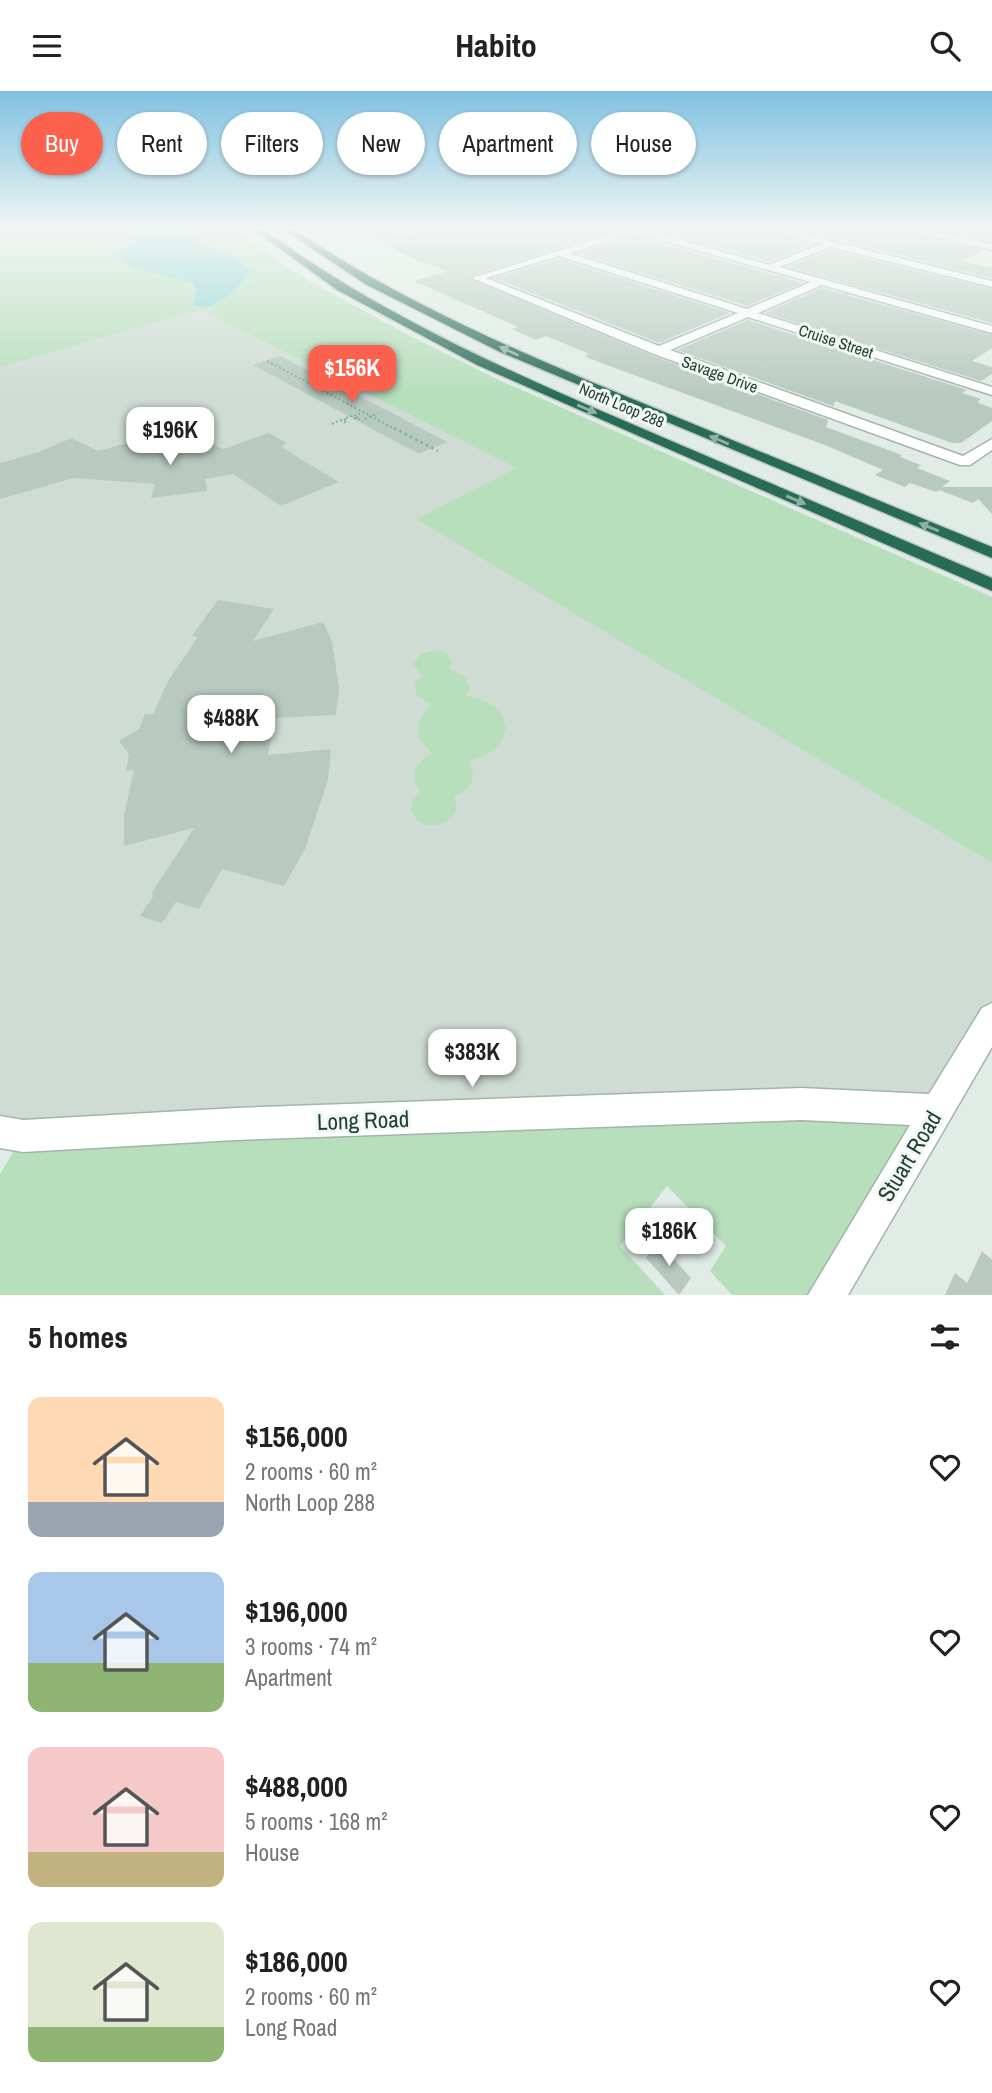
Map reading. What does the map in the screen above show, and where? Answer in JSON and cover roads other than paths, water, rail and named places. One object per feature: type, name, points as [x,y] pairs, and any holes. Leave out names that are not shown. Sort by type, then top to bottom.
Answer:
[{"type":"highway","name":"North Loop 288","points":[[337,283],[485,362],[558,397],[992,585]]},
{"type":"highway","name":"North Loop 288","points":[[375,283],[414,305],[530,361],[992,553]]},
{"type":"street","name":"Savage Drive","points":[[490,283],[658,351],[965,463],[992,443]]},
{"type":"street","name":"Cruise Street","points":[[655,283],[992,391]]},
{"type":"street","points":[[658,351],[818,283]]},
{"type":"street","points":[[825,283],[992,330]]},
{"type":"street","name":"Stuart Road","points":[[827,1295],[992,1018]]},
{"type":"street","name":"Long Road","points":[[0,1132],[23,1136],[236,1124],[801,1104],[937,1110]]},
{"type":"water","points":[[192,283],[241,283],[218,302],[205,307],[194,305],[197,290]]}]
